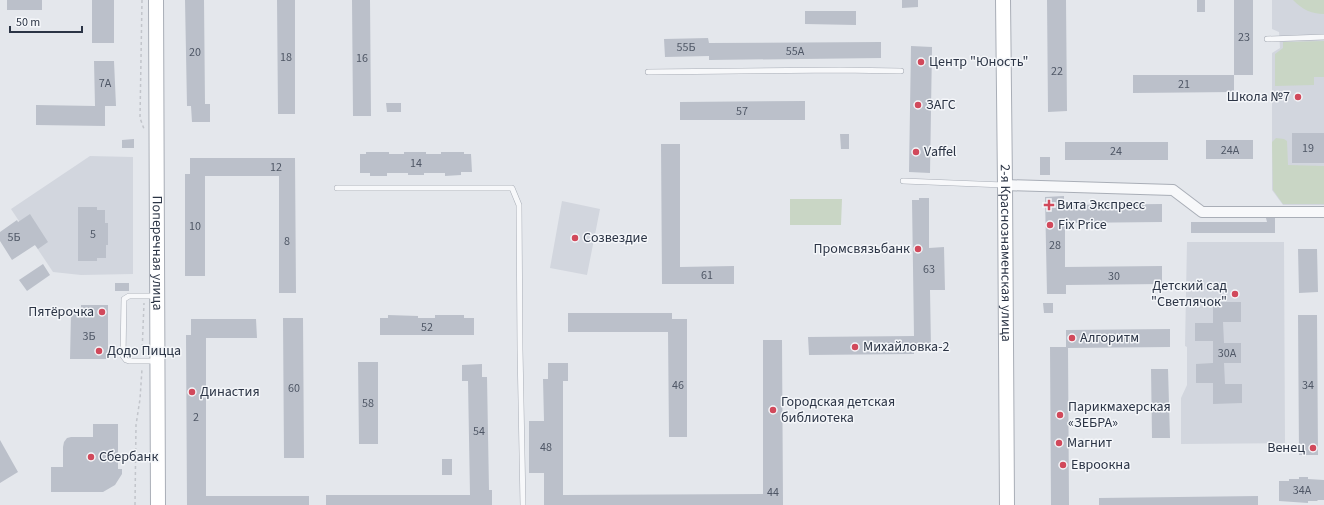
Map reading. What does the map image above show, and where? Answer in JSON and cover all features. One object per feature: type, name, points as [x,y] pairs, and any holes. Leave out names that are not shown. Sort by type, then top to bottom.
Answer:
[{"type":"street","name":"Поперечная улица","points":[[156,0],[151,296],[157,361],[158,505]]},
{"type":"street","name":"2-я Краснознаменская улица","points":[[1003,0],[1007,505]]},
{"type":"street","points":[[1005,185],[1173,190],[1202,212],[1324,212]]},
{"type":"lane","points":[[1267,39],[1324,37]]},
{"type":"lane","points":[[648,72],[901,70]]},
{"type":"lane","points":[[903,181],[1005,185]]},
{"type":"lane","points":[[337,188],[512,188],[519,205],[523,505]]},
{"type":"lane","points":[[151,296],[126,297],[123,302],[123,356],[126,360],[157,361]]},
{"type":"path","points":[[142,0],[140,118],[145,134]]},
{"type":"path","points":[[135,505],[136,425],[140,399],[142,361],[151,296]]},
{"type":"shaded area","name":"Школа №7","points":[[1272,0],[1324,0],[1324,205],[1283,205],[1272,190],[1272,53],[1280,48],[1279,32],[1272,29]]},
{"type":"shaded area","points":[[90,156],[133,157],[133,274],[81,275],[53,272],[11,209]]},
{"type":"shaded area","name":"Созвездие","points":[[562,201],[600,209],[587,275],[550,268]]},
{"type":"shaded area","name":"Детский сад \"Светлячок\"","points":[[1187,242],[1284,242],[1285,443],[1181,444],[1181,398],[1187,385],[1187,347],[1185,346]]},
{"type":"green space","points":[[1293,0],[1324,0],[1324,14],[1307,10]]},
{"type":"green space","points":[[1324,41],[1324,77],[1314,77],[1314,85],[1275,86],[1275,54],[1283,48],[1283,42]]},
{"type":"green space","points":[[1276,138],[1287,141],[1288,165],[1324,166],[1324,204],[1283,204],[1273,190],[1272,142]]},
{"type":"green space","points":[[790,199],[842,199],[841,225],[790,225]]},
{"type":"building","points":[[7,0],[42,0],[42,10],[7,10]]},
{"type":"building","points":[[92,0],[114,0],[114,43],[92,43]]},
{"type":"building","points":[[185,0],[204,0],[205,104],[210,104],[210,122],[192,122],[191,106],[187,106]]},
{"type":"building","points":[[277,0],[295,0],[295,114],[278,114]]},
{"type":"building","points":[[352,0],[370,0],[371,116],[353,116]]},
{"type":"building","points":[[902,0],[918,0],[918,7],[902,8]]},
{"type":"building","points":[[1047,0],[1066,0],[1067,111],[1048,112]]},
{"type":"building","points":[[1197,0],[1205,0],[1205,12],[1197,12]]},
{"type":"building","points":[[1234,0],[1253,0],[1253,75],[1234,75]]},
{"type":"building","points":[[805,11],[856,11],[856,25],[805,24]]},
{"type":"building","points":[[708,38],[709,43],[881,42],[881,58],[709,60],[709,56],[665,57],[664,39]]},
{"type":"building","points":[[911,46],[932,47],[930,173],[909,172]]},
{"type":"building","points":[[94,61],[114,61],[116,106],[105,106],[105,126],[36,125],[36,105],[95,106]]},
{"type":"building","points":[[1133,75],[1234,75],[1234,92],[1133,93]]},
{"type":"building","points":[[805,101],[805,120],[680,120],[680,102]]},
{"type":"building","points":[[386,103],[401,103],[401,112],[387,112]]},
{"type":"building","points":[[1292,133],[1324,133],[1324,163],[1292,163]]},
{"type":"building","points":[[840,134],[849,134],[849,149],[841,149]]},
{"type":"building","points":[[134,139],[134,148],[122,148],[122,140]]},
{"type":"building","points":[[1206,140],[1253,140],[1253,159],[1206,159]]},
{"type":"building","points":[[1065,142],[1168,142],[1168,160],[1065,160]]},
{"type":"building","points":[[661,144],[680,144],[680,267],[734,266],[734,284],[662,284]]},
{"type":"building","points":[[366,152],[389,152],[389,154],[404,154],[404,152],[426,152],[426,154],[441,154],[441,152],[464,152],[464,154],[471,154],[472,172],[461,172],[461,175],[445,176],[445,173],[408,175],[408,173],[387,173],[387,176],[370,176],[370,173],[360,173],[360,154],[366,154]]},
{"type":"building","points":[[1040,157],[1050,157],[1050,175],[1040,175]]},
{"type":"building","points":[[190,158],[295,158],[296,293],[279,293],[279,176],[205,176],[205,276],[185,276],[185,174],[190,174]]},
{"type":"building","points":[[1064,196],[1064,205],[1162,204],[1162,222],[1065,223],[1065,267],[1162,266],[1162,284],[1066,285],[1066,294],[1047,294],[1045,197]]},
{"type":"building","points":[[919,198],[929,198],[929,248],[944,247],[945,290],[930,290],[931,348],[914,349],[914,354],[809,355],[808,337],[914,336],[912,200],[919,200]]},
{"type":"building","points":[[78,207],[97,207],[97,210],[105,210],[105,223],[108,223],[108,245],[106,245],[106,258],[97,258],[97,261],[78,261]]},
{"type":"building","points":[[30,214],[48,242],[38,249],[35,245],[12,260],[0,241],[0,232],[17,220],[18,222]]},
{"type":"building","points":[[1266,218],[1275,218],[1275,233],[1191,233],[1191,222],[1267,222]]},
{"type":"building","points":[[1298,249],[1317,249],[1318,292],[1299,293]]},
{"type":"building","points":[[43,264],[50,275],[27,291],[19,280]]},
{"type":"building","points":[[115,283],[129,283],[129,291],[115,291]]},
{"type":"building","points":[[1213,302],[1241,302],[1241,322],[1223,322],[1224,343],[1241,343],[1241,363],[1224,363],[1225,384],[1242,384],[1242,403],[1213,404],[1213,383],[1196,383],[1196,364],[1213,363],[1213,341],[1195,341],[1195,323],[1213,323]]},
{"type":"building","points":[[1043,303],[1053,303],[1053,313],[1044,313]]},
{"type":"building","points":[[81,305],[108,305],[108,359],[70,359],[71,313],[81,313]]},
{"type":"building","points":[[568,313],[672,313],[672,319],[687,319],[687,437],[669,437],[668,332],[568,332]]},
{"type":"building","points":[[388,315],[435,318],[435,315],[464,315],[464,318],[474,318],[474,335],[380,335],[380,318],[388,318]]},
{"type":"building","points":[[1298,315],[1317,315],[1318,455],[1299,455]]},
{"type":"building","points":[[283,318],[303,318],[304,458],[284,458]]},
{"type":"building","points":[[191,319],[256,319],[257,338],[206,338],[206,496],[309,496],[309,505],[187,505],[186,335],[191,335]]},
{"type":"building","points":[[1170,329],[1170,347],[1068,348],[1069,505],[1051,505],[1050,347],[1066,347],[1066,330]]},
{"type":"building","points":[[763,340],[782,340],[783,505],[544,505],[544,473],[529,473],[529,421],[544,421],[543,379],[548,379],[548,363],[568,363],[568,381],[563,381],[563,495],[763,494]]},
{"type":"building","points":[[358,362],[378,362],[378,444],[359,444]]},
{"type":"building","points":[[482,364],[482,377],[487,377],[489,490],[492,490],[492,505],[326,505],[326,495],[470,495],[468,381],[462,381],[462,365]]},
{"type":"building","points":[[1151,369],[1168,369],[1170,438],[1152,438]]},
{"type":"building","name":"Сбербанк","points":[[93,424],[118,424],[118,469],[122,469],[122,474],[115,485],[103,492],[51,492],[51,467],[63,467],[64,442],[67,438],[71,437],[93,437]]},
{"type":"building","points":[[0,440],[18,472],[0,483]]},
{"type":"building","points":[[442,459],[452,459],[452,475],[442,475]]},
{"type":"building","points":[[1299,477],[1324,480],[1324,500],[1308,501],[1308,503],[1279,501],[1279,481],[1299,479]]},
{"type":"building","points":[[1258,496],[1258,505],[1099,505],[1099,498]]},
{"type":"place","name":"Центр \"Юность\"","points":[[921,62]]},
{"type":"place","name":"Школа №7","points":[[1298,97]]},
{"type":"place","name":"ЗАГС","points":[[918,105]]},
{"type":"place","name":"Vaffel","points":[[916,152]]},
{"type":"place","name":"Вита Экспресс","points":[[1049,205]]},
{"type":"place","name":"Fix Price","points":[[1050,225]]},
{"type":"place","name":"Созвездие","points":[[575,238]]},
{"type":"place","name":"Промсвязьбанк","points":[[918,249]]},
{"type":"place","name":"Детский сад \"Светлячок\"","points":[[1235,294]]},
{"type":"place","name":"Пятёрочка","points":[[102,312]]},
{"type":"place","name":"Алгоритм","points":[[1072,338]]},
{"type":"place","name":"Михайловка-2","points":[[855,347]]},
{"type":"place","name":"Додо Пицца","points":[[99,351]]},
{"type":"place","name":"Династия","points":[[192,392]]},
{"type":"place","name":"Городская детская библиотека","points":[[773,410]]},
{"type":"place","name":"Парикмахерская «ЗЕБРА»","points":[[1060,415]]},
{"type":"place","name":"Магнит","points":[[1059,443]]},
{"type":"place","name":"Венец","points":[[1313,448]]},
{"type":"place","name":"Сбербанк","points":[[91,457]]},
{"type":"place","name":"Евроокна","points":[[1063,465]]}]
